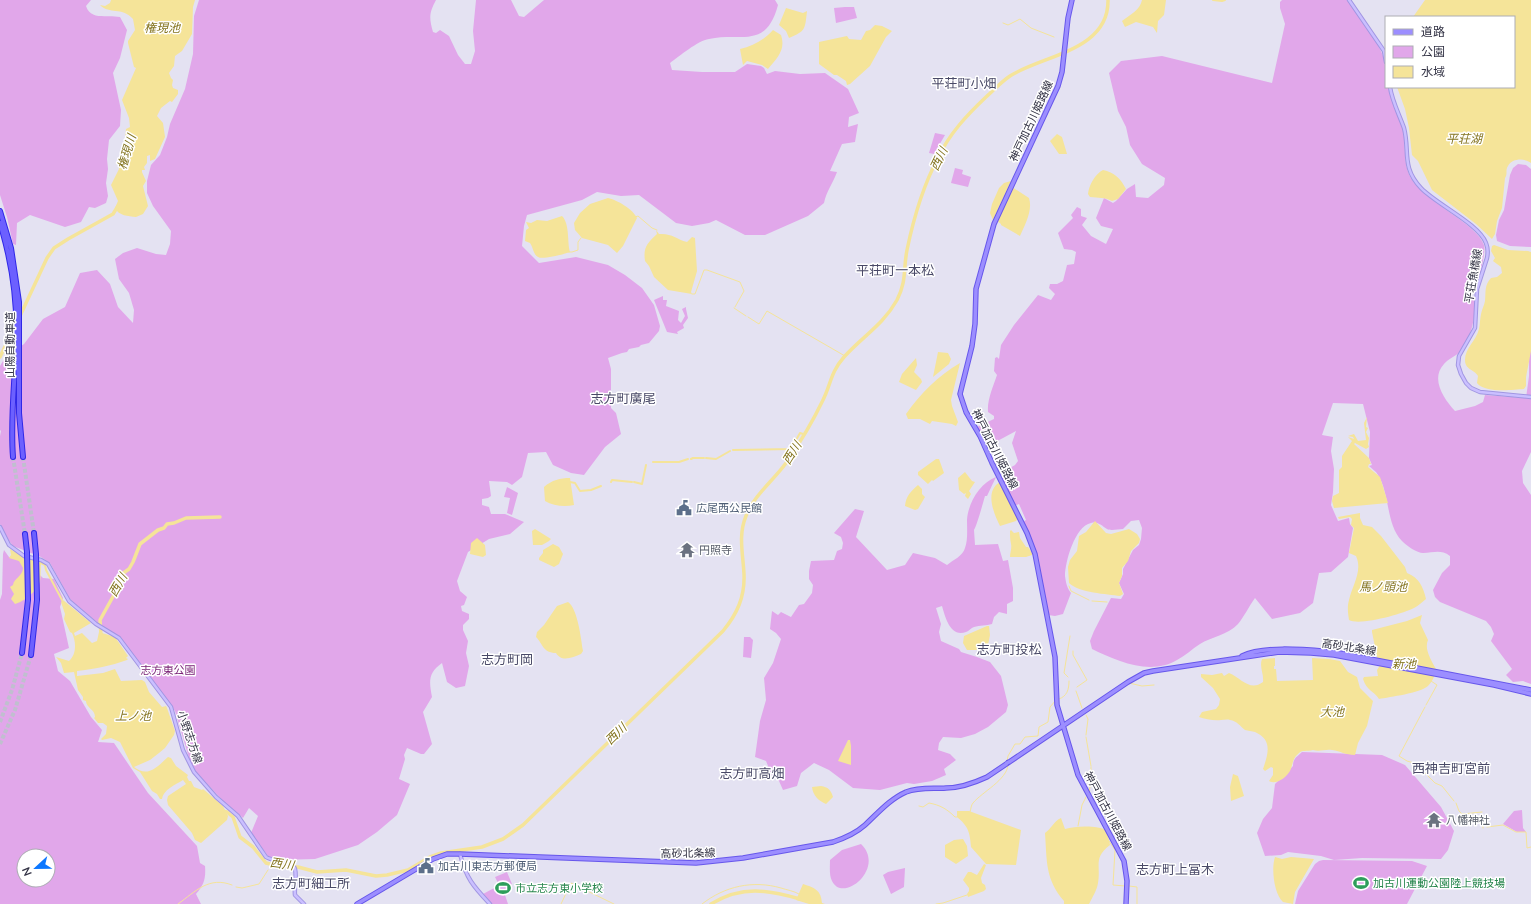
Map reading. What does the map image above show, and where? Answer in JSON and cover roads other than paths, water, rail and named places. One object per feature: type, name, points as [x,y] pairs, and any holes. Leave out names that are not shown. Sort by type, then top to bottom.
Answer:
[{"type":"highway","name":"山陽自動車道","points":[[0,211],[9,248],[15,302],[19,413],[23,457]]},
{"type":"highway","name":"山陽自動車道","points":[[0,223],[9,248]]},
{"type":"highway","name":"山陽自動車道","points":[[13,457],[12,418],[17,360]]},
{"type":"highway","points":[[31,655],[37,600],[34,533]]},
{"type":"highway","points":[[22,653],[28,600],[25,534]]},
{"type":"main road","name":"神戸加古川姫路線","points":[[1072,0],[1068,18],[1062,72],[1056,92],[1000,208],[991,234],[976,289],[975,324],[972,346],[960,394],[966,412],[980,436],[1035,554],[1054,657],[1057,699],[1063,724],[1078,775],[1124,861],[1127,881],[1126,904]]},
{"type":"main road","points":[[1349,0],[1384,51],[1385,56]]},
{"type":"main road","name":"平荘魚橋線","points":[[1390,88],[1391,95],[1404,129],[1406,160],[1413,179],[1422,189],[1480,233],[1487,244],[1487,258],[1476,296],[1475,328],[1459,356],[1458,365],[1462,379],[1472,388],[1480,392],[1531,397]]},
{"type":"main road","name":"小野志方線","points":[[0,527],[9,545],[24,556],[41,560],[48,564],[70,600],[96,624],[119,638],[172,707],[183,750],[198,779],[238,816],[266,857],[273,861],[286,862],[293,866],[295,895],[304,904]]},
{"type":"main road","name":"高砂北条線","points":[[357,904],[433,859],[447,854],[696,863],[736,859],[822,845],[851,835],[864,826],[893,800],[905,793],[918,789],[956,788],[980,780],[1125,683],[1144,673],[1161,669],[1235,659],[1248,653],[1268,650],[1334,652],[1374,661],[1531,690]]},
{"type":"main road","name":"高砂北条線","points":[[1438,673],[1531,694]]},
{"type":"main road","points":[[460,854],[468,879],[490,904]]},
{"type":"water","name":"権現池","points":[[111,0],[195,0],[193,7],[192,34],[182,51],[175,56],[174,66],[169,73],[173,80],[173,88],[178,90],[178,94],[172,102],[170,101],[161,108],[157,116],[163,123],[165,137],[155,159],[150,161],[150,155],[147,156],[147,163],[144,167],[145,170],[142,170],[146,181],[143,186],[148,206],[143,214],[136,217],[124,215],[117,211],[115,208],[118,201],[111,185],[119,169],[118,163],[124,150],[126,129],[130,127],[129,118],[122,100],[136,68],[134,67],[128,43],[135,30],[133,19],[129,15],[120,11],[108,10],[100,5],[105,6],[110,3]]},
{"type":"water","points":[[1142,0],[1166,0],[1164,15],[1158,21],[1157,33],[1153,27],[1136,22],[1125,27],[1122,21],[1139,7]]},
{"type":"water","name":"平荘湖","points":[[1425,0],[1531,0],[1531,163],[1528,161],[1515,160],[1510,163],[1507,168],[1502,208],[1497,221],[1495,234],[1492,239],[1476,224],[1432,190],[1418,161],[1412,155],[1405,109],[1397,88],[1515,88],[1515,16],[1414,16]]},
{"type":"water","points":[[786,8],[803,13],[807,11],[804,29],[789,38],[786,31],[779,25]]},
{"type":"water","points":[[875,25],[882,26],[892,31],[886,37],[870,66],[850,84],[847,85],[846,81],[837,75],[834,75],[819,64],[819,42],[847,36],[849,39],[861,40],[866,31],[870,30]]},
{"type":"water","points":[[773,30],[781,35],[782,40],[780,54],[775,61],[768,69],[762,65],[747,61],[743,65],[740,49],[758,42]]},
{"type":"water","points":[[1057,134],[1062,137],[1067,154],[1059,154],[1050,141]]},
{"type":"water","points":[[1103,170],[1111,172],[1117,176],[1126,189],[1118,199],[1112,201],[1104,198],[1090,197],[1088,194],[1093,180],[1097,174]]},
{"type":"water","points":[[1011,181],[993,220],[990,213],[999,188],[1004,183]]},
{"type":"water","points":[[1012,187],[1029,198],[1030,203],[1028,217],[1020,236],[997,221]]},
{"type":"water","points":[[608,198],[624,205],[632,211],[637,218],[623,246],[617,253],[608,245],[582,238],[575,230],[574,223],[580,213],[590,204]]},
{"type":"water","points":[[562,216],[565,219],[567,228],[570,252],[549,257],[538,257],[530,243],[525,241],[526,230],[529,228],[526,222],[531,223],[537,220],[547,221]]},
{"type":"water","points":[[656,230],[659,234],[671,235],[687,242],[692,237],[695,238],[697,271],[691,292],[692,294],[668,290],[654,277],[645,261],[645,249],[648,243],[657,234]]},
{"type":"water","points":[[1494,245],[1508,250],[1531,252],[1531,351],[1526,377],[1526,386],[1524,389],[1492,390],[1481,386],[1477,383],[1478,376],[1466,366],[1465,363],[1465,356],[1478,333],[1485,301],[1487,283],[1491,278],[1497,277],[1502,273],[1501,267],[1493,261],[1495,258],[1491,251],[1492,246]]},
{"type":"water","points":[[938,352],[948,353],[951,359],[949,364],[933,377]]},
{"type":"water","points":[[916,358],[917,365],[914,372],[922,382],[916,390],[899,382],[902,374]]},
{"type":"water","points":[[960,363],[951,400],[958,422],[956,426],[932,421],[930,424],[920,419],[908,419],[906,414],[924,392],[937,379]]},
{"type":"water","points":[[1367,417],[1366,427],[1368,428],[1366,432],[1369,438],[1369,447],[1366,449],[1355,443],[1354,444],[1369,458],[1371,464],[1369,464],[1368,467],[1380,477],[1388,503],[1334,508],[1332,501],[1333,496],[1339,493],[1339,470],[1342,467],[1342,456],[1352,441],[1348,437],[1354,439],[1353,437],[1348,436],[1354,434],[1358,441],[1366,440],[1364,423]]},
{"type":"water","points":[[936,459],[939,459],[944,473],[928,484],[918,475],[918,472]]},
{"type":"water","points":[[965,472],[972,481],[975,482],[969,491],[971,494],[968,499],[965,496],[966,493],[964,494],[959,490],[958,478]]},
{"type":"water","points":[[570,478],[574,505],[559,506],[545,501],[544,487],[556,480]]},
{"type":"water","points":[[1000,482],[1018,518],[1016,521],[1000,526],[993,509],[991,497],[995,486]]},
{"type":"water","points":[[918,485],[922,489],[922,494],[925,497],[918,509],[915,510],[905,506],[906,499],[909,494]]},
{"type":"water","name":"馬ノ頭池","points":[[1360,513],[1360,518],[1363,525],[1372,527],[1381,536],[1405,567],[1407,573],[1415,577],[1420,583],[1426,599],[1416,607],[1400,613],[1362,622],[1349,620],[1348,603],[1358,573],[1358,562],[1356,556],[1349,553],[1354,528],[1351,525],[1352,519],[1350,517],[1339,519],[1338,517]]},
{"type":"water","points":[[1095,521],[1106,533],[1111,534],[1129,529],[1137,534],[1140,539],[1139,543],[1131,551],[1128,561],[1122,568],[1122,576],[1119,583],[1123,594],[1120,596],[1086,591],[1069,583],[1068,567],[1070,560],[1077,551],[1079,536],[1086,532]]},
{"type":"water","points":[[535,529],[551,539],[542,545],[533,545],[532,531]]},
{"type":"water","points":[[1011,530],[1014,533],[1019,532],[1020,538],[1026,547],[1028,547],[1032,555],[1026,557],[1010,557]]},
{"type":"water","points":[[477,538],[485,545],[486,555],[483,557],[470,554],[471,543]]},
{"type":"water","points":[[553,544],[559,547],[563,554],[559,564],[554,567],[539,560],[543,550]]},
{"type":"water","points":[[10,549],[25,558],[41,562],[40,582],[37,589],[26,599],[15,604],[11,599],[14,594],[10,587],[22,573],[23,568],[19,561],[9,558],[11,555]]},
{"type":"water","name":"上ノ池","points":[[63,600],[91,623],[74,633],[75,636],[82,633],[92,643],[97,641],[99,632],[115,637],[128,656],[126,658],[128,659],[127,660],[115,664],[77,671],[77,676],[103,673],[115,669],[121,681],[142,680],[145,682],[149,692],[162,707],[166,706],[167,708],[175,731],[174,735],[165,748],[159,753],[150,760],[134,767],[139,770],[148,771],[152,770],[168,757],[171,758],[176,766],[188,775],[187,777],[189,781],[191,781],[194,787],[203,789],[223,806],[228,816],[227,820],[201,843],[195,840],[192,833],[168,805],[168,796],[186,784],[183,780],[167,790],[162,799],[160,799],[157,794],[152,791],[140,772],[133,768],[120,742],[111,738],[101,739],[106,734],[107,726],[103,723],[98,723],[94,718],[94,712],[87,705],[86,701],[83,700],[83,697],[78,690],[74,672],[64,673],[61,663],[56,657],[69,661],[75,651],[72,633],[70,632],[64,619],[65,614],[61,602]]},
{"type":"water","points":[[568,602],[577,617],[583,651],[581,654],[564,659],[556,653],[546,650],[536,637],[537,632],[544,625],[557,606]]},
{"type":"water","name":"新池","points":[[1422,615],[1420,623],[1428,640],[1427,647],[1436,669],[1432,680],[1428,686],[1419,691],[1379,699],[1366,686],[1363,679],[1364,677],[1378,676],[1377,670],[1379,667],[1372,630],[1407,621]]},
{"type":"water","points":[[989,626],[990,635],[987,650],[967,650],[963,643],[964,636]]},
{"type":"water","name":"大池","points":[[1275,658],[1274,669],[1276,669],[1277,681],[1313,680],[1312,658],[1340,661],[1348,672],[1357,677],[1360,688],[1373,701],[1367,726],[1358,743],[1355,755],[1329,750],[1300,752],[1295,758],[1290,771],[1286,776],[1281,780],[1272,782],[1269,781],[1273,775],[1273,768],[1271,767],[1265,771],[1263,769],[1268,748],[1265,739],[1261,735],[1245,730],[1237,723],[1232,721],[1213,720],[1199,717],[1202,712],[1216,709],[1219,705],[1220,699],[1213,688],[1201,677],[1201,674],[1212,675],[1222,673],[1224,676],[1229,673],[1254,686],[1263,682],[1261,665],[1262,659]]},
{"type":"water","points":[[848,740],[850,740],[851,746],[851,765],[838,761]]},
{"type":"water","points":[[1233,774],[1238,776],[1244,796],[1231,801],[1230,787]]},
{"type":"water","points":[[821,786],[829,789],[833,797],[826,804],[817,798],[812,787]]},
{"type":"water","points":[[957,811],[969,811],[1021,830],[1016,865],[986,864],[971,847],[968,830],[964,823],[957,817]]},
{"type":"water","points":[[1061,818],[1065,829],[1087,827],[1107,831],[1110,845],[1101,854],[1097,886],[1089,904],[1064,904],[1064,901],[1053,885],[1050,877],[1045,833],[1056,821]]},
{"type":"water","points":[[963,839],[967,846],[968,856],[956,864],[945,857],[945,845],[954,840]]},
{"type":"water","points":[[1275,857],[1282,859],[1291,857],[1314,859],[1295,892],[1293,904],[1283,902],[1277,893],[1273,874]]},
{"type":"water","points":[[984,864],[986,865],[981,878],[986,889],[968,897],[967,894],[969,888],[963,880],[968,872],[977,875]]},
{"type":"water","points":[[803,884],[817,890],[822,903],[825,904],[809,904],[796,900]]},
{"type":"waterway","name":"西川","points":[[221,811],[227,812],[233,817],[240,837],[253,847],[266,863],[298,867],[317,872],[346,870],[376,876],[408,870],[430,857],[441,853],[482,847],[503,839],[523,825],[728,625],[736,612],[743,590],[744,574],[742,530],[749,508],[781,470],[805,433],[825,396],[833,374],[839,363],[879,323],[897,300],[902,287],[912,227],[928,179],[942,149],[959,125],[1007,78],[1024,69],[1072,49],[1086,41],[1098,30],[1105,17],[1108,0]]},
{"type":"waterway","points":[[1213,0],[1225,0]]},
{"type":"waterway","points":[[1003,23],[1008,25],[1020,19],[1031,28],[1054,37]]},
{"type":"waterway","name":"権現川","points":[[20,316],[47,258],[54,248],[113,214],[118,206]]},
{"type":"waterway","points":[[635,217],[638,216],[652,228],[657,230]]},
{"type":"waterway","points":[[569,252],[578,250],[578,242],[581,238]]},
{"type":"waterway","points":[[692,294],[695,294],[704,270],[707,270],[740,282],[744,291],[735,307]]},
{"type":"waterway","points":[[734,308],[746,316]]},
{"type":"waterway","points":[[748,317],[759,324],[767,311],[845,356]]},
{"type":"waterway","name":"権現川","points":[[0,357],[16,324]]},
{"type":"waterway","points":[[733,450],[791,449],[800,433],[803,434]]},
{"type":"waterway","points":[[706,458],[716,459],[730,451]]},
{"type":"waterway","points":[[691,459],[704,458]]},
{"type":"waterway","points":[[653,462],[679,462],[688,459]]},
{"type":"waterway","points":[[634,482],[642,484],[646,465]]},
{"type":"waterway","points":[[611,482],[612,480],[632,482]]},
{"type":"waterway","points":[[570,482],[575,483],[580,491],[591,490],[601,486]]},
{"type":"waterway","name":"西川","points":[[101,635],[100,620],[115,593],[122,574],[129,569],[133,562],[140,544],[158,530],[164,528],[167,524],[186,518],[220,517]]},
{"type":"waterway","points":[[41,563],[45,565],[46,570],[62,600]]},
{"type":"waterway","points":[[1069,586],[1071,591],[1089,600]]},
{"type":"waterway","points":[[1092,601],[1107,602]]},
{"type":"waterway","points":[[1068,677],[1064,673],[1070,636]]},
{"type":"waterway","points":[[1073,651],[1073,655],[1087,680],[1077,687]]},
{"type":"waterway","points":[[1059,699],[1067,692],[1069,681]]},
{"type":"waterway","points":[[1426,705],[1437,685],[1431,681]]},
{"type":"waterway","points":[[1129,683],[1142,686],[1154,685]]},
{"type":"waterway","points":[[1076,691],[1082,708]]},
{"type":"waterway","points":[[1007,761],[1008,756],[1015,744],[1020,744],[1025,737],[1038,736],[1039,727],[1048,722],[1050,707],[1056,700]]},
{"type":"waterway","points":[[1425,707],[1399,756],[1414,763],[1421,772],[1425,773],[1435,783],[1442,786],[1454,801]]},
{"type":"waterway","points":[[1086,715],[1088,719],[1086,735]]},
{"type":"waterway","points":[[1086,737],[1091,766]]},
{"type":"waterway","points":[[970,812],[973,803],[999,781],[1007,770],[1008,765]]},
{"type":"waterway","points":[[1091,767],[1091,780]]},
{"type":"waterway","points":[[1089,792],[1091,782]]},
{"type":"waterway","points":[[1078,826],[1082,805],[1086,797]]},
{"type":"waterway","points":[[919,806],[923,807],[929,803],[940,806],[957,817]]},
{"type":"waterway","points":[[1456,803],[1462,814],[1482,812]]},
{"type":"waterway","points":[[1482,818],[1483,828]]},
{"type":"waterway","points":[[1487,827],[1503,825],[1516,832],[1526,832],[1527,848],[1531,847]]},
{"type":"waterway","points":[[1109,841],[1115,850],[1113,885],[1125,886]]},
{"type":"waterway","name":"西川","points":[[271,868],[276,865]]},
{"type":"waterway","points":[[236,887],[242,888],[259,884],[268,870]]},
{"type":"waterway","points":[[178,904],[203,886],[216,882],[232,885]]},
{"type":"waterway","points":[[561,904],[571,883],[614,904]]},
{"type":"waterway","points":[[702,904],[720,893],[740,886],[771,886],[799,894]]},
{"type":"waterway","points":[[1129,886],[1137,887],[1137,904]]},
{"type":"waterway","points":[[711,904],[733,894],[755,891],[777,893],[800,899]]},
{"type":"waterway","points":[[936,904],[967,895]]},
{"type":"tunnel","points":[[13,457],[25,534]]},
{"type":"tunnel","points":[[23,457],[34,533]]},
{"type":"tunnel","points":[[0,722],[12,690],[22,653]]},
{"type":"tunnel","points":[[0,744],[15,710],[31,655]]},
{"type":"place","name":"広尾西公民館","points":[[684,508]]},
{"type":"place","name":"円照寺","points":[[687,550]]},
{"type":"place","name":"八幡神社","points":[[1434,820]]},
{"type":"place","name":"加古川東志方郵便局","points":[[426,866]]},
{"type":"place","name":"加古川運動公園陸上競技場","points":[[1361,883]]},
{"type":"place","name":"市立志方東小学校","points":[[503,888]]},
{"type":"district","name":"平荘町小畑","points":[[964,83]]},
{"type":"district","name":"平荘町一本松","points":[[895,270]]},
{"type":"district","name":"志方町廣尾","points":[[623,398]]},
{"type":"district","name":"志方町投松","points":[[1009,649]]},
{"type":"district","name":"志方町岡","points":[[507,659]]},
{"type":"district","name":"西神吉町宮前","points":[[1451,768]]},
{"type":"district","name":"志方町高畑","points":[[752,773]]},
{"type":"district","name":"志方町上冨木","points":[[1175,869]]},
{"type":"district","name":"志方町細工所","points":[[311,883]]},
{"type":"park label","name":"志方東公園","points":[[168,670]]}]
